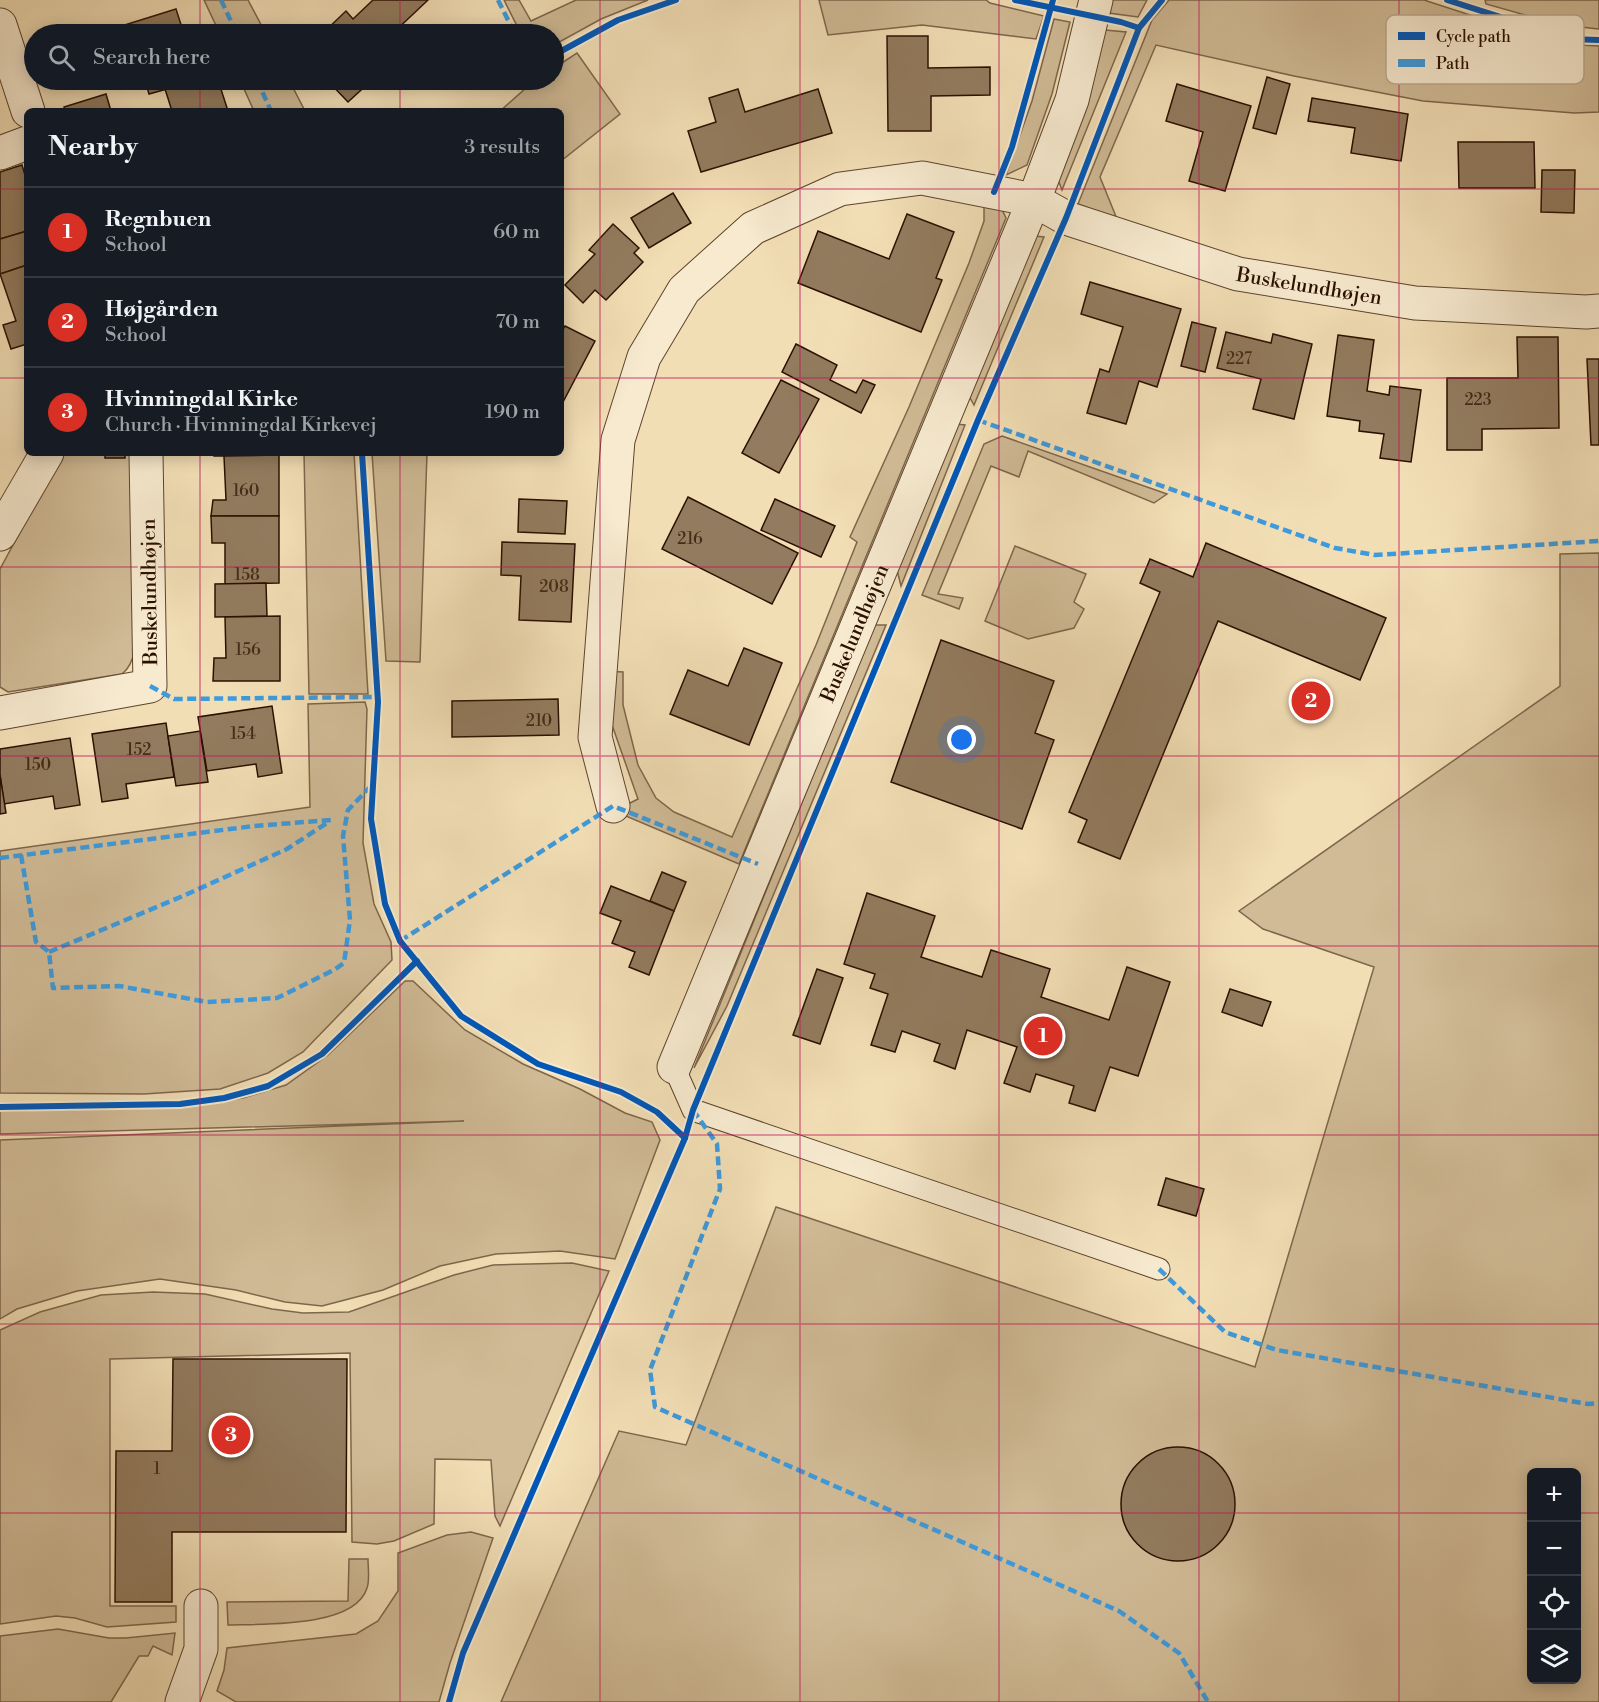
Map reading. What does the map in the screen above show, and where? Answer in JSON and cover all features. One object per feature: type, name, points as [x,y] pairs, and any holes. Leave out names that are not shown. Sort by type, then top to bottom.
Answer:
[{"type":"street","name":"Buskelundhøjen","points":[[674,1067],[1034,200],[1072,100],[1096,0]]},
{"type":"street","points":[[0,25],[27,108]]},
{"type":"street","points":[[0,153],[24,144]]},
{"type":"street","name":"Buskelundhøjen","points":[[613,806],[595,737],[618,440],[644,357],[684,290],[753,228],[840,189],[922,178],[1034,200],[1066,218],[1238,273],[1415,303],[1599,311]]},
{"type":"street","points":[[0,534],[45,456]]},
{"type":"street","name":"Buskelundhøjen","points":[[0,713],[150,686],[146,456]]},
{"type":"street","points":[[182,1702],[201,1649],[201,1606]]},
{"type":"lane","points":[[674,1067],[693,1110],[1159,1269]]},
{"type":"shaded area","points":[[204,0],[248,0],[261,24],[215,24]]},
{"type":"shaded area","points":[[504,0],[519,0],[531,21],[576,0],[648,0],[601,19],[564,39],[564,24],[516,24]]},
{"type":"shaded area","points":[[819,0],[986,0],[990,3],[1044,16],[1036,39],[922,25],[828,35]]},
{"type":"shaded area","points":[[1112,0],[1147,0],[1138,17],[1109,13]]},
{"type":"shaded area","points":[[1169,0],[1424,0],[1470,15],[1386,15],[1386,84],[1584,84],[1584,45],[1599,46],[1599,112],[1574,113],[1423,101],[1294,76],[1156,45],[1100,177],[1117,219],[1078,204],[1152,20]]},
{"type":"shaded area","points":[[1485,0],[1599,0],[1599,29],[1584,27],[1584,15],[1525,15],[1486,4]]},
{"type":"shaded area","points":[[1054,19],[1070,22],[1052,94],[1027,165],[1006,175],[1032,101]]},
{"type":"shaded area","points":[[1105,30],[1126,32],[1062,190],[1057,177]]},
{"type":"shaded area","points":[[577,53],[620,114],[564,159],[564,108],[503,108],[524,90],[564,90],[564,61]]},
{"type":"shaded area","points":[[245,90],[294,90],[303,108],[253,108]]},
{"type":"shaded area","points":[[984,198],[998,201],[1006,218],[739,864],[614,811],[638,799],[611,722],[608,671],[623,672],[623,705],[638,765],[656,798],[674,812],[732,837],[816,645],[857,542],[850,537],[909,407],[969,263],[984,221]]},
{"type":"shaded area","points":[[1035,236],[1044,237],[974,405],[969,396]]},
{"type":"shaded area","points":[[956,424],[965,425],[901,586],[897,570]]},
{"type":"shaded area","points":[[1002,436],[1167,494],[1154,503],[1028,451],[1019,477],[991,466],[938,594],[963,598],[959,609],[922,595],[984,444]]},
{"type":"shaded area","points":[[61,456],[133,456],[135,649],[125,672],[8,692],[0,687],[0,569]]},
{"type":"shaded area","points":[[304,456],[354,456],[368,694],[309,694]]},
{"type":"shaded area","points":[[372,456],[427,456],[420,662],[386,661]]},
{"type":"shaded area","points":[[1015,546],[1086,574],[1074,602],[1084,609],[1074,628],[1028,639],[985,621]]},
{"type":"shaded area","points":[[1599,553],[1599,1702],[501,1702],[619,1431],[686,1445],[776,1207],[1255,1367],[1374,967],[1263,929],[1239,911],[1560,686],[1560,554]]},
{"type":"shaded area","points":[[874,625],[886,625],[727,1006],[694,1068]]},
{"type":"shaded area","points":[[365,702],[367,709],[363,843],[374,904],[391,942],[392,960],[303,1052],[268,1073],[220,1089],[144,1094],[0,1093],[0,851],[310,807],[308,704]]},
{"type":"shaded area","points":[[405,981],[413,981],[465,1030],[523,1064],[580,1089],[625,1113],[652,1122],[660,1140],[615,1259],[560,1251],[496,1254],[440,1266],[383,1290],[322,1306],[285,1302],[236,1290],[160,1279],[77,1291],[17,1309],[0,1319],[0,1140],[464,1121],[0,1134],[0,1111],[175,1107],[243,1098],[286,1085],[328,1055]]},
{"type":"shaded area","points":[[572,1263],[609,1271],[500,1526],[495,1516],[491,1460],[435,1459],[434,1524],[394,1541],[377,1544],[352,1542],[350,1353],[110,1359],[110,1606],[176,1606],[176,1622],[107,1627],[75,1618],[56,1616],[0,1624],[0,1330],[40,1312],[101,1295],[153,1292],[205,1294],[272,1309],[303,1313],[349,1312],[454,1275],[493,1265]]},
{"type":"shaded area","points":[[471,1532],[493,1538],[439,1702],[236,1702],[217,1691],[224,1670],[227,1648],[356,1634],[378,1621],[398,1591],[398,1553],[447,1535]]},
{"type":"shaded area","points":[[349,1559],[368,1559],[368,1581],[367,1588],[359,1601],[345,1611],[306,1621],[228,1625],[227,1602],[348,1601]]},
{"type":"shaded area","points":[[58,1629],[109,1638],[175,1633],[172,1655],[153,1646],[148,1656],[139,1656],[111,1702],[0,1702],[0,1636]]},
{"type":"building","points":[[373,0],[428,0],[403,24],[332,24],[346,11],[353,19]]},
{"type":"building","points":[[176,9],[181,24],[128,24]]},
{"type":"building","points":[[887,36],[928,36],[928,68],[990,67],[990,95],[931,96],[931,131],[888,131]]},
{"type":"building","points":[[1267,77],[1290,84],[1276,134],[1253,128]]},
{"type":"building","points":[[1177,84],[1251,106],[1225,191],[1189,181],[1203,132],[1166,121]]},
{"type":"building","points":[[738,89],[745,112],[818,89],[832,133],[701,172],[688,131],[716,122],[709,98]]},
{"type":"building","points":[[148,90],[163,90],[149,94]]},
{"type":"building","points":[[165,90],[221,90],[227,108],[171,108]]},
{"type":"building","points":[[337,90],[361,90],[348,102]]},
{"type":"building","points":[[106,94],[110,108],[64,108]]},
{"type":"building","points":[[1312,98],[1408,114],[1401,161],[1351,153],[1355,128],[1308,121]]},
{"type":"building","points":[[1458,142],[1534,142],[1535,188],[1459,188]]},
{"type":"building","points":[[22,165],[24,172],[24,232],[0,239],[0,172]]},
{"type":"building","points":[[1542,170],[1575,170],[1574,213],[1541,212]]},
{"type":"building","points":[[673,193],[691,223],[649,248],[631,218]]},
{"type":"building","points":[[907,214],[954,232],[936,278],[942,280],[921,332],[798,283],[818,231],[889,259]]},
{"type":"building","points":[[613,224],[639,248],[634,253],[643,262],[606,300],[595,290],[583,303],[565,285],[595,254],[589,250]]},
{"type":"building","points":[[24,232],[24,266],[0,274],[0,239]]},
{"type":"building","points":[[24,266],[24,345],[11,349],[3,325],[16,321],[0,274]]},
{"type":"building","points":[[1090,282],[1181,309],[1157,387],[1139,381],[1126,424],[1087,413],[1100,369],[1109,372],[1123,327],[1081,314]]},
{"type":"building","points":[[1192,322],[1216,328],[1205,372],[1181,366]]},
{"type":"building","points":[[565,326],[595,341],[564,400]]},
{"type":"building","points":[[1226,332],[1271,343],[1273,334],[1312,344],[1294,419],[1253,409],[1261,379],[1217,368]]},
{"type":"building","points":[[1338,335],[1374,340],[1367,391],[1389,395],[1390,386],[1421,390],[1411,462],[1380,458],[1384,434],[1359,431],[1360,421],[1327,416]]},
{"type":"building","points":[[1517,337],[1558,337],[1559,428],[1482,429],[1482,450],[1447,450],[1447,378],[1518,378]]},
{"type":"building","points":[[796,344],[837,365],[830,380],[856,393],[863,380],[875,385],[861,413],[782,372]]},
{"type":"building","points":[[1587,359],[1599,359],[1599,445],[1591,445]]},
{"type":"building","points":[[781,380],[819,399],[779,473],[742,453]]},
{"type":"building","points":[[105,456],[125,456],[125,458],[105,458]]},
{"type":"building","points":[[224,456],[279,456],[279,516],[211,516],[213,500],[226,500]]},
{"type":"building","points":[[688,497],[798,553],[772,604],[662,549]]},
{"type":"building","points":[[519,499],[567,501],[565,534],[518,532]]},
{"type":"building","points":[[775,499],[835,526],[821,557],[761,530]]},
{"type":"building","points":[[211,516],[279,516],[279,583],[225,584],[225,543],[212,543]]},
{"type":"building","points":[[502,542],[575,544],[571,622],[519,620],[521,576],[501,575]]},
{"type":"building","points":[[1206,543],[1386,618],[1360,680],[1218,621],[1120,859],[1078,842],[1087,820],[1069,812],[1160,592],[1140,583],[1150,559],[1193,577]]},
{"type":"building","points":[[266,583],[267,616],[215,617],[215,584]]},
{"type":"building","points":[[280,616],[280,681],[213,681],[214,658],[226,658],[225,617]]},
{"type":"building","points":[[941,640],[1054,681],[1035,733],[1054,740],[1022,829],[891,782]]},
{"type":"building","points":[[744,648],[782,663],[749,745],[670,714],[688,670],[728,686]]},
{"type":"building","points":[[558,699],[559,735],[452,737],[452,701]]},
{"type":"building","points":[[272,706],[282,773],[258,777],[256,764],[207,771],[198,717]]},
{"type":"building","points":[[166,723],[174,777],[126,784],[128,798],[102,802],[92,734]]},
{"type":"building","points":[[200,731],[208,782],[176,786],[168,736]]},
{"type":"building","points":[[70,738],[80,805],[55,809],[53,796],[4,804],[0,775],[0,749]]},
{"type":"building","points":[[0,775],[6,813],[0,814]]},
{"type":"building","points":[[662,872],[686,882],[674,911],[650,901]]},
{"type":"building","points":[[611,886],[674,911],[649,975],[629,967],[635,952],[612,943],[621,921],[600,913]]},
{"type":"building","points":[[867,893],[935,916],[921,957],[982,977],[991,950],[1050,969],[1041,997],[1109,1020],[1127,967],[1170,982],[1138,1076],[1110,1067],[1095,1111],[1069,1103],[1074,1086],[1036,1074],[1030,1092],[1004,1083],[1017,1047],[967,1030],[955,1069],[934,1061],[940,1044],[902,1031],[895,1052],[871,1045],[888,994],[870,988],[875,974],[844,964]]},
{"type":"building","points":[[817,969],[843,978],[820,1044],[793,1035]]},
{"type":"building","points":[[1230,989],[1271,1002],[1262,1026],[1222,1012]]},
{"type":"building","points":[[1166,1178],[1204,1189],[1196,1216],[1158,1205]]},
{"type":"building","points":[[173,1359],[347,1359],[346,1532],[172,1532],[172,1602],[115,1602],[116,1451],[172,1451]]},
{"type":"building","points":[[1178,1447],[1200,1451],[1219,1463],[1231,1482],[1235,1504],[1231,1526],[1219,1545],[1200,1557],[1178,1561],[1156,1557],[1137,1545],[1125,1526],[1121,1504],[1125,1482],[1137,1463],[1156,1451]]},
{"type":"marked path","points":[[221,0],[232,24]]},
{"type":"marked path","points":[[498,0],[510,24]]},
{"type":"marked path","points":[[262,90],[270,108]]},
{"type":"marked path","points":[[978,420],[1335,548],[1375,555],[1599,541]]},
{"type":"marked path","points":[[150,686],[174,699],[377,697]]},
{"type":"marked path","points":[[21,855],[36,942],[49,952],[53,988],[119,986],[207,1002],[277,998],[344,963],[350,920],[343,836],[348,810],[373,784]]},
{"type":"marked path","points":[[400,941],[613,806],[758,864]]},
{"type":"marked path","points":[[0,858],[254,826],[331,820]]},
{"type":"marked path","points":[[49,952],[183,896],[287,849],[330,821]]},
{"type":"marked path","points":[[693,1110],[717,1144],[720,1189],[650,1370],[655,1407],[1119,1611],[1179,1653],[1208,1702]]},
{"type":"marked path","points":[[1159,1269],[1225,1332],[1277,1350],[1588,1404],[1599,1403]]},
{"type":"cycle path","points":[[564,50],[618,20],[676,0]]},
{"type":"cycle path","points":[[1015,0],[1121,22],[1139,28]]},
{"type":"cycle path","points":[[994,192],[1012,147],[1053,0]]},
{"type":"cycle path","points":[[449,1702],[463,1653],[685,1138],[693,1110],[978,420],[1066,218],[1139,28],[1162,0]]},
{"type":"cycle path","points":[[1447,0],[1494,15]]},
{"type":"cycle path","points":[[1584,40],[1599,40]]},
{"type":"cycle path","points":[[362,456],[378,702],[371,819],[385,904],[400,941],[461,1016],[538,1064],[621,1092],[657,1112],[685,1138]]},
{"type":"cycle path","points":[[0,1107],[180,1104],[224,1098],[268,1086],[322,1054],[417,961]]},
{"type":"place","name":"Højgården","points":[[1311,701]]},
{"type":"place","name":"Regnbuen","points":[[1043,1036]]},
{"type":"place","name":"Hvinningdal Kirke","points":[[231,1435]]}]
